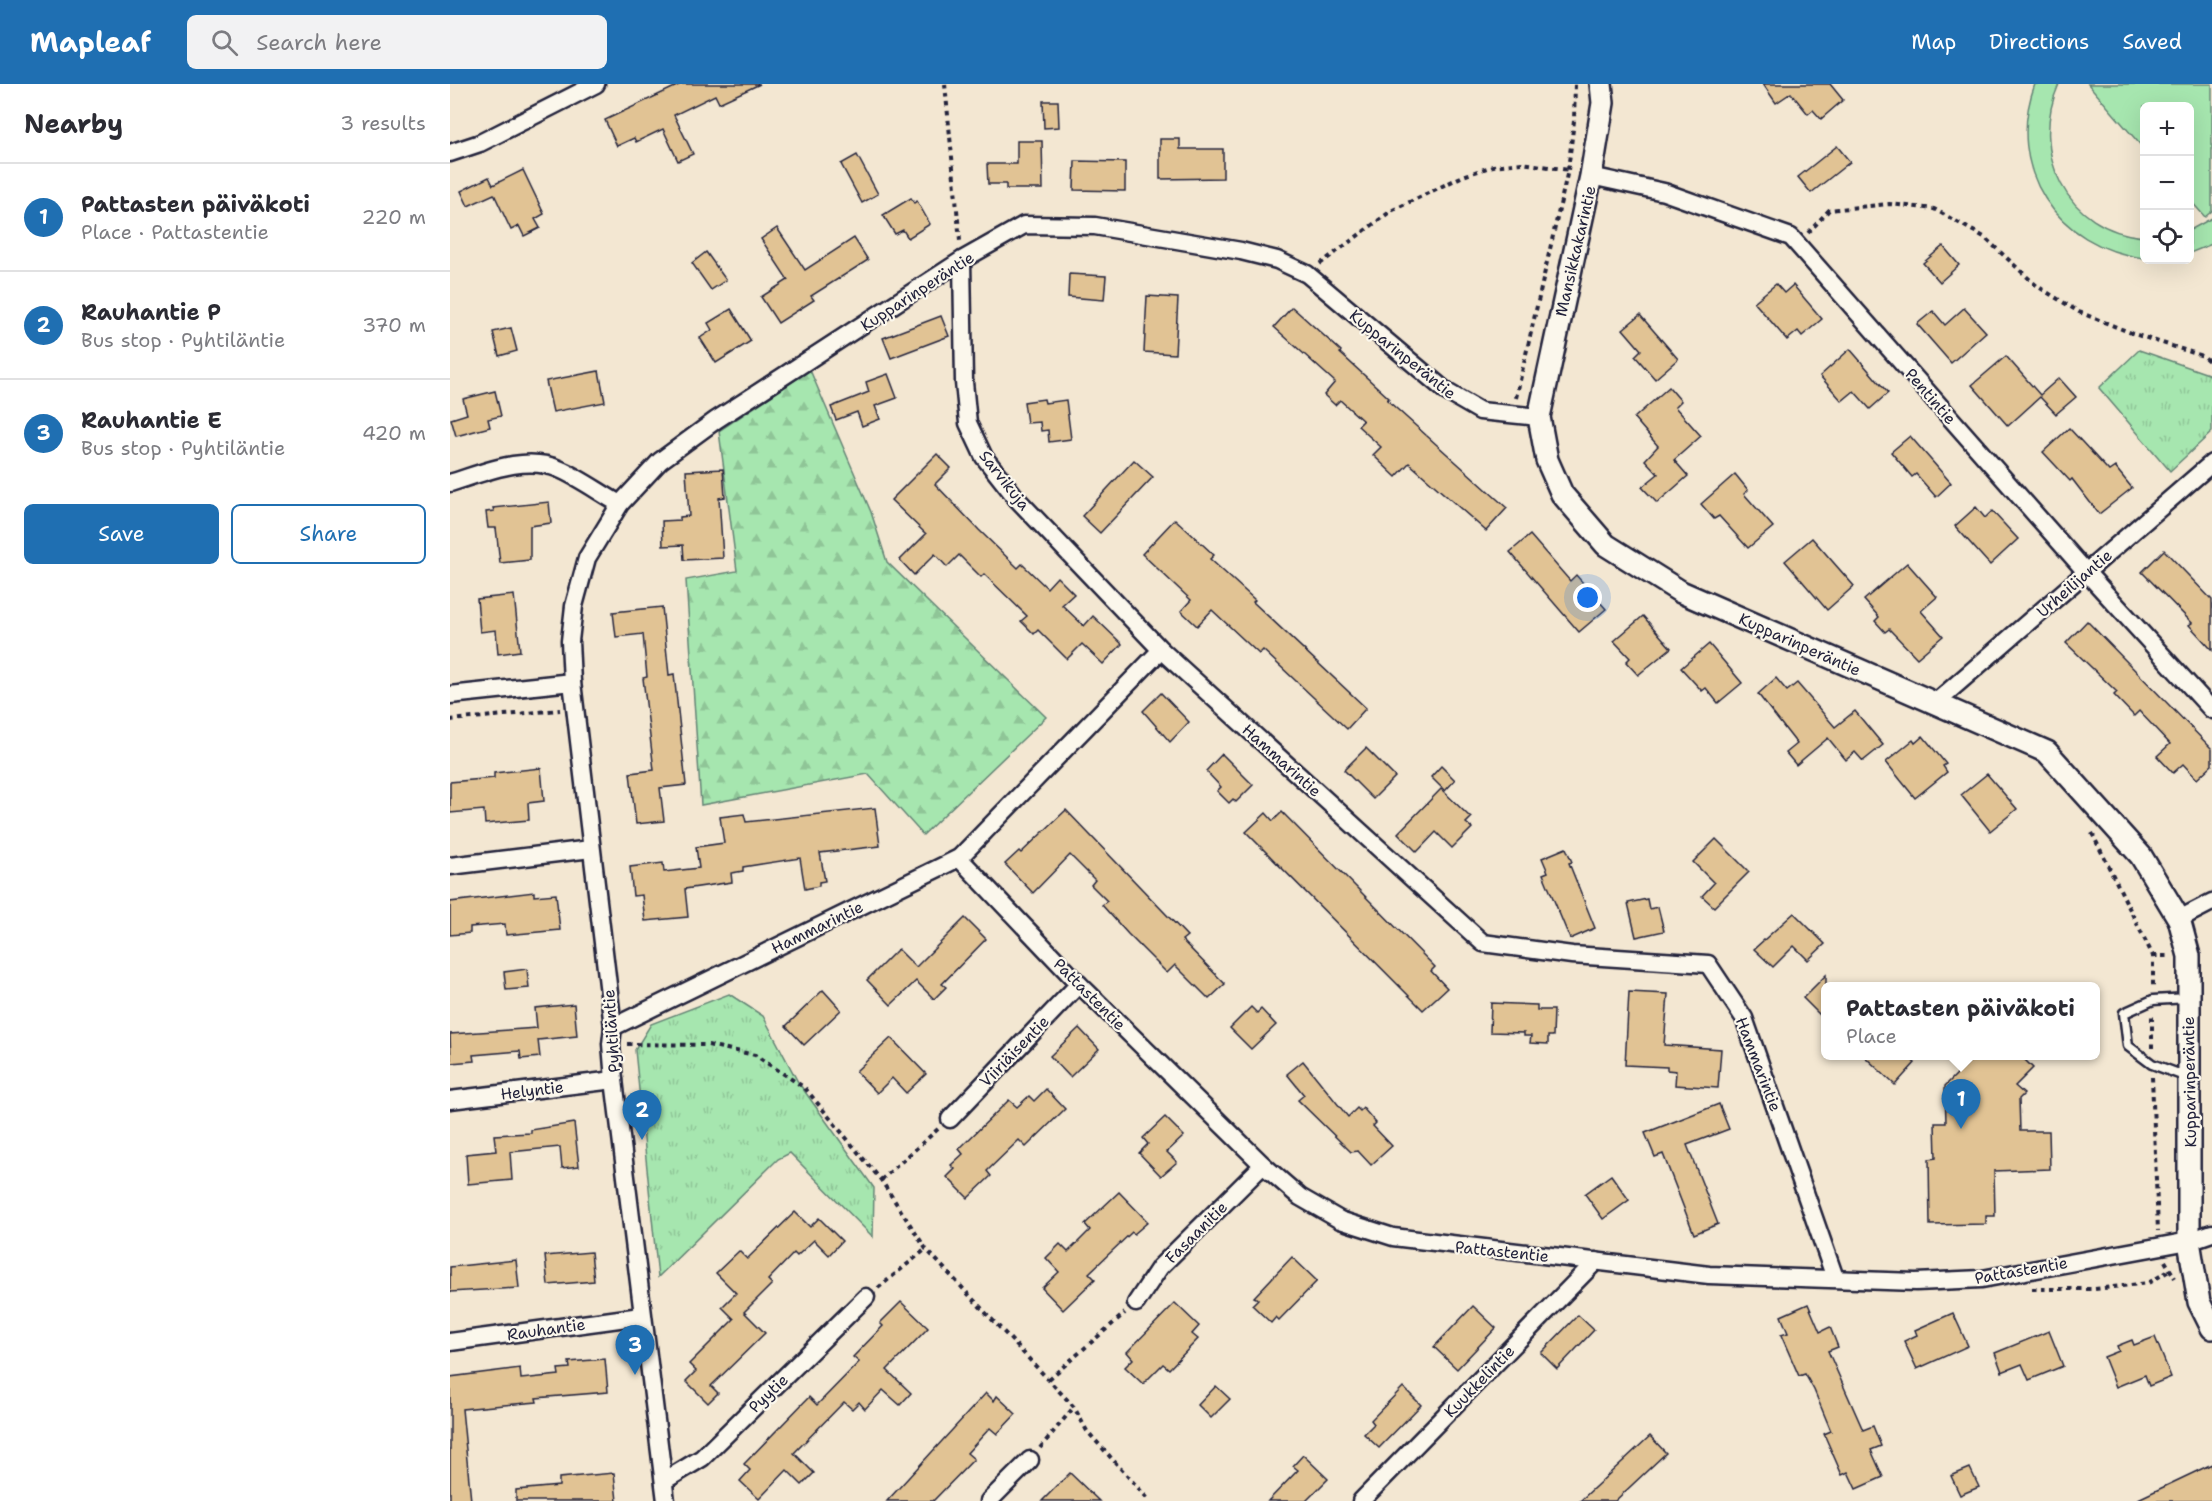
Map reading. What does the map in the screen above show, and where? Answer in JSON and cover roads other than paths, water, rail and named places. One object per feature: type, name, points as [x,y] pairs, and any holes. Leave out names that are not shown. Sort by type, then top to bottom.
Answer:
[{"type":"street","points":[[450,153],[480,143],[596,84]]},
{"type":"street","name":"Mansikkakarintie","points":[[1539,417],[1592,177],[1603,103],[1601,84]]},
{"type":"street","name":"Pentintie","points":[[1592,177],[1665,192],[1791,237],[2087,573],[2212,710]]},
{"type":"street","name":"Kupparinperäntie","points":[[572,682],[570,641],[580,579],[587,558],[620,504],[660,461],[716,420],[962,260],[1024,225],[1095,226],[1241,251],[1277,260],[1307,274],[1448,392],[1480,411],[1539,417],[1546,460],[1562,494],[1606,545],[1681,592],[2047,752],[2142,856],[2180,919],[2189,956],[2191,1078],[2189,1240],[2199,1302],[2212,1328]]},
{"type":"street","name":"Sarvikuja","points":[[962,260],[965,392],[968,423],[984,457],[1017,498],[1161,650]]},
{"type":"street","name":"Urheilijantie","points":[[1935,703],[2212,463]]},
{"type":"street","points":[[450,483],[504,466],[529,464],[558,468],[620,504]]},
{"type":"street","name":"Hammarintie","points":[[612,1035],[959,858],[1161,650],[1483,943],[1572,955],[1708,964],[1744,1018],[1834,1278]]},
{"type":"street","points":[[450,695],[572,682]]},
{"type":"street","name":"Pyhtiläntie","points":[[572,682],[641,1316],[666,1501]]},
{"type":"street","points":[[450,866],[591,849]]},
{"type":"street","name":"Pattastentie","points":[[959,858],[1079,984],[1263,1166],[1300,1197],[1340,1220],[1393,1237],[1709,1275],[1916,1282],[1982,1280],[2189,1240],[2212,1233]]},
{"type":"street","points":[[2180,919],[2212,902]]},
{"type":"street","name":"Viiriäisentie","points":[[950,1119],[1079,984]]},
{"type":"street","name":"Helyntie","points":[[450,1100],[614,1080]]},
{"type":"street","name":"Fasaanitie","points":[[1136,1303],[1160,1267],[1263,1166]]},
{"type":"street","name":"Kuukkelintie","points":[[1361,1501],[1596,1261]]},
{"type":"street","name":"Pyytie","points":[[664,1481],[702,1458],[866,1297]]},
{"type":"street","name":"Rauhantie","points":[[450,1342],[641,1316]]},
{"type":"street","points":[[989,1501],[1030,1460]]},
{"type":"lane","points":[[2188,998],[2152,1000],[2124,1014],[2128,1046],[2152,1064],[2191,1078]]},
{"type":"place","name":"Pattasten päiväkoti","points":[[1961,1129]]},
{"type":"place","name":"Rauhantie P","points":[[642,1140]]},
{"type":"place","name":"Rauhantie E","points":[[635,1375]]}]
